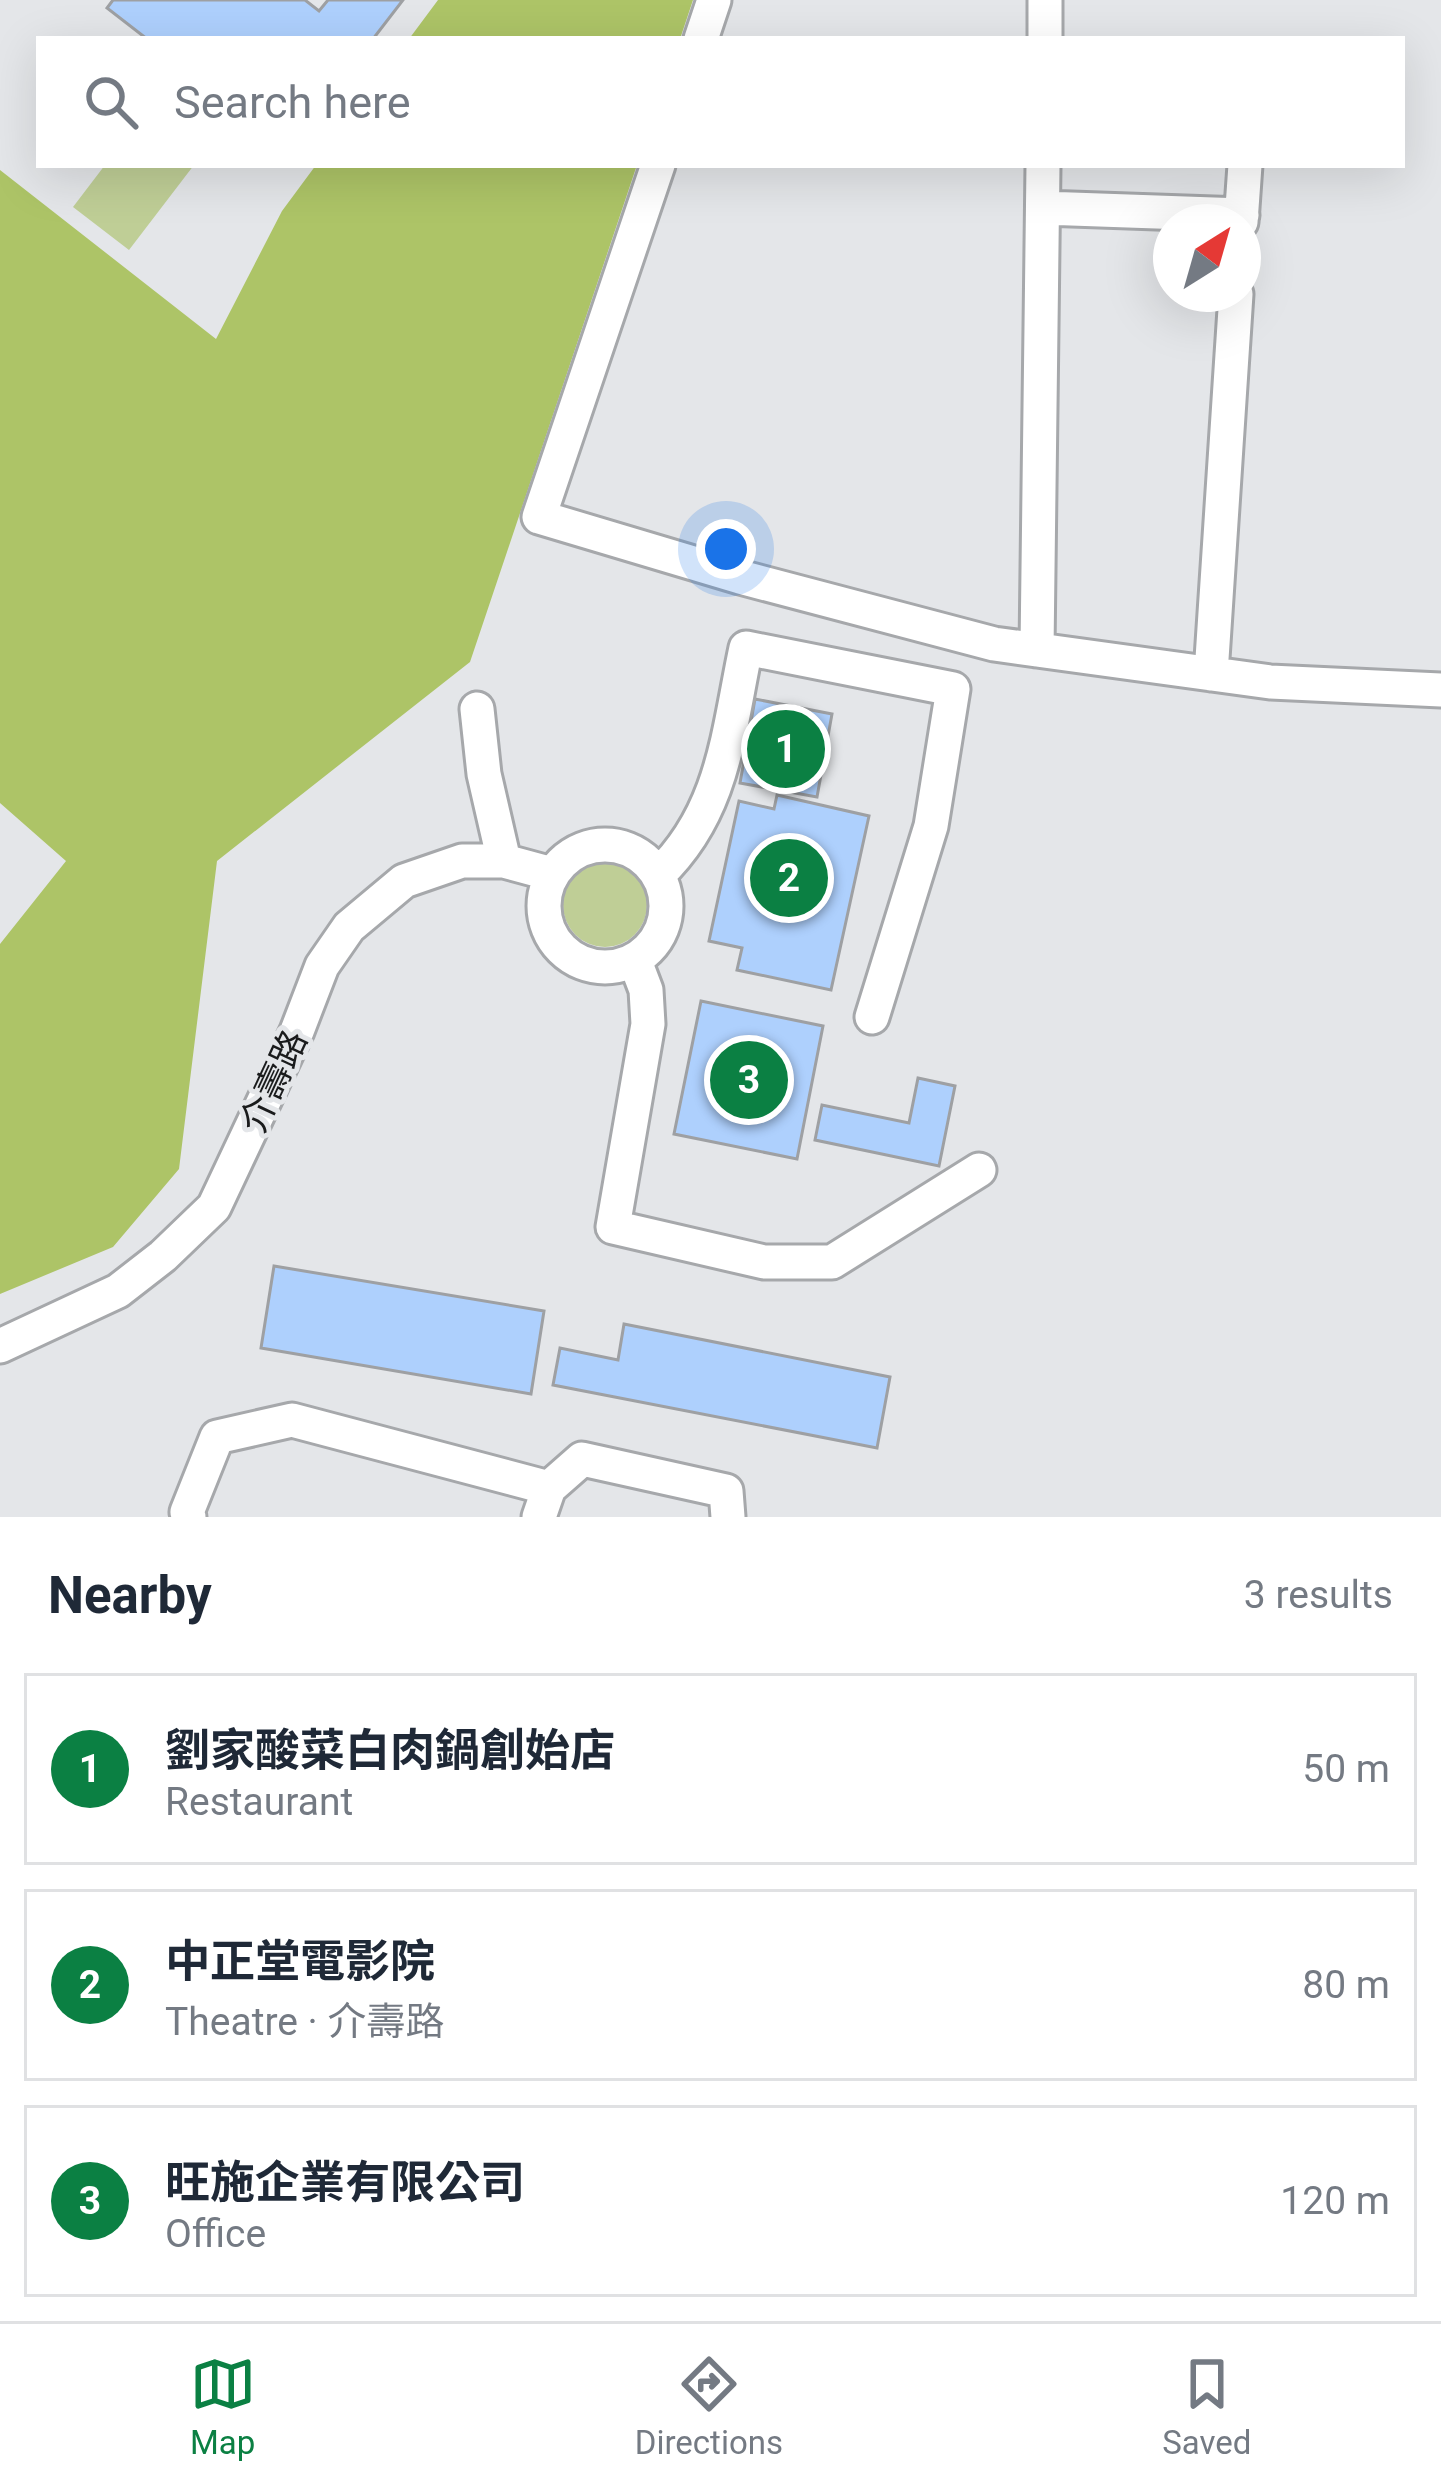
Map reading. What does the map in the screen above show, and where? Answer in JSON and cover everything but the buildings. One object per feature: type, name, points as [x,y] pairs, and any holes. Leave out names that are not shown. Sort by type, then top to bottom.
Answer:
[{"type":"street","points":[[701,36],[714,0]]},
{"type":"street","points":[[1045,0],[1045,36]]},
{"type":"street","points":[[657,168],[539,517],[740,577],[994,644],[1270,682],[1441,690]]},
{"type":"street","points":[[1037,650],[1043,168]]},
{"type":"street","points":[[1243,204],[1245,168]]},
{"type":"street","points":[[1043,208],[1153,214]]},
{"type":"street","points":[[1211,674],[1236,312]]},
{"type":"street","points":[[658,875],[694,836],[707,810],[746,648],[953,689],[931,826],[872,1017]]},
{"type":"street","points":[[477,709],[484,774],[504,861]]},
{"type":"street","points":[[605,844],[626,848],[658,875],[667,913],[662,932],[635,961],[596,967],[577,961],[549,933],[544,893],[552,874],[584,848],[605,844]]},
{"type":"street","name":"介壽路","points":[[0,1346],[118,1292],[214,1207],[322,966],[349,927],[404,881],[462,861],[504,861],[552,874]]},
{"type":"street","points":[[635,961],[646,989],[648,1024],[613,1227],[764,1262],[832,1262],[979,1170]]},
{"type":"street","points":[[189,1517],[217,1437],[292,1420],[544,1502],[582,1459],[726,1491],[728,1517]]},
{"type":"green space","points":[[438,0],[693,0],[681,36],[411,36]]},
{"type":"green space","points":[[103,168],[192,168],[129,250],[73,207]]},
{"type":"green space","points":[[314,168],[636,168],[470,662],[217,861],[179,1169],[113,1247],[0,1294],[0,944],[66,861],[0,803],[0,170],[216,339],[282,211]]},
{"type":"green space","points":[[605,863],[635,875],[647,905],[635,935],[605,947],[575,935],[563,905],[575,875]]},
{"type":"place","name":"劉家酸菜白肉鍋創始店","points":[[786,749]]},
{"type":"place","name":"中正堂電影院","points":[[789,878]]},
{"type":"place","name":"旺施企業有限公司","points":[[749,1080]]}]
